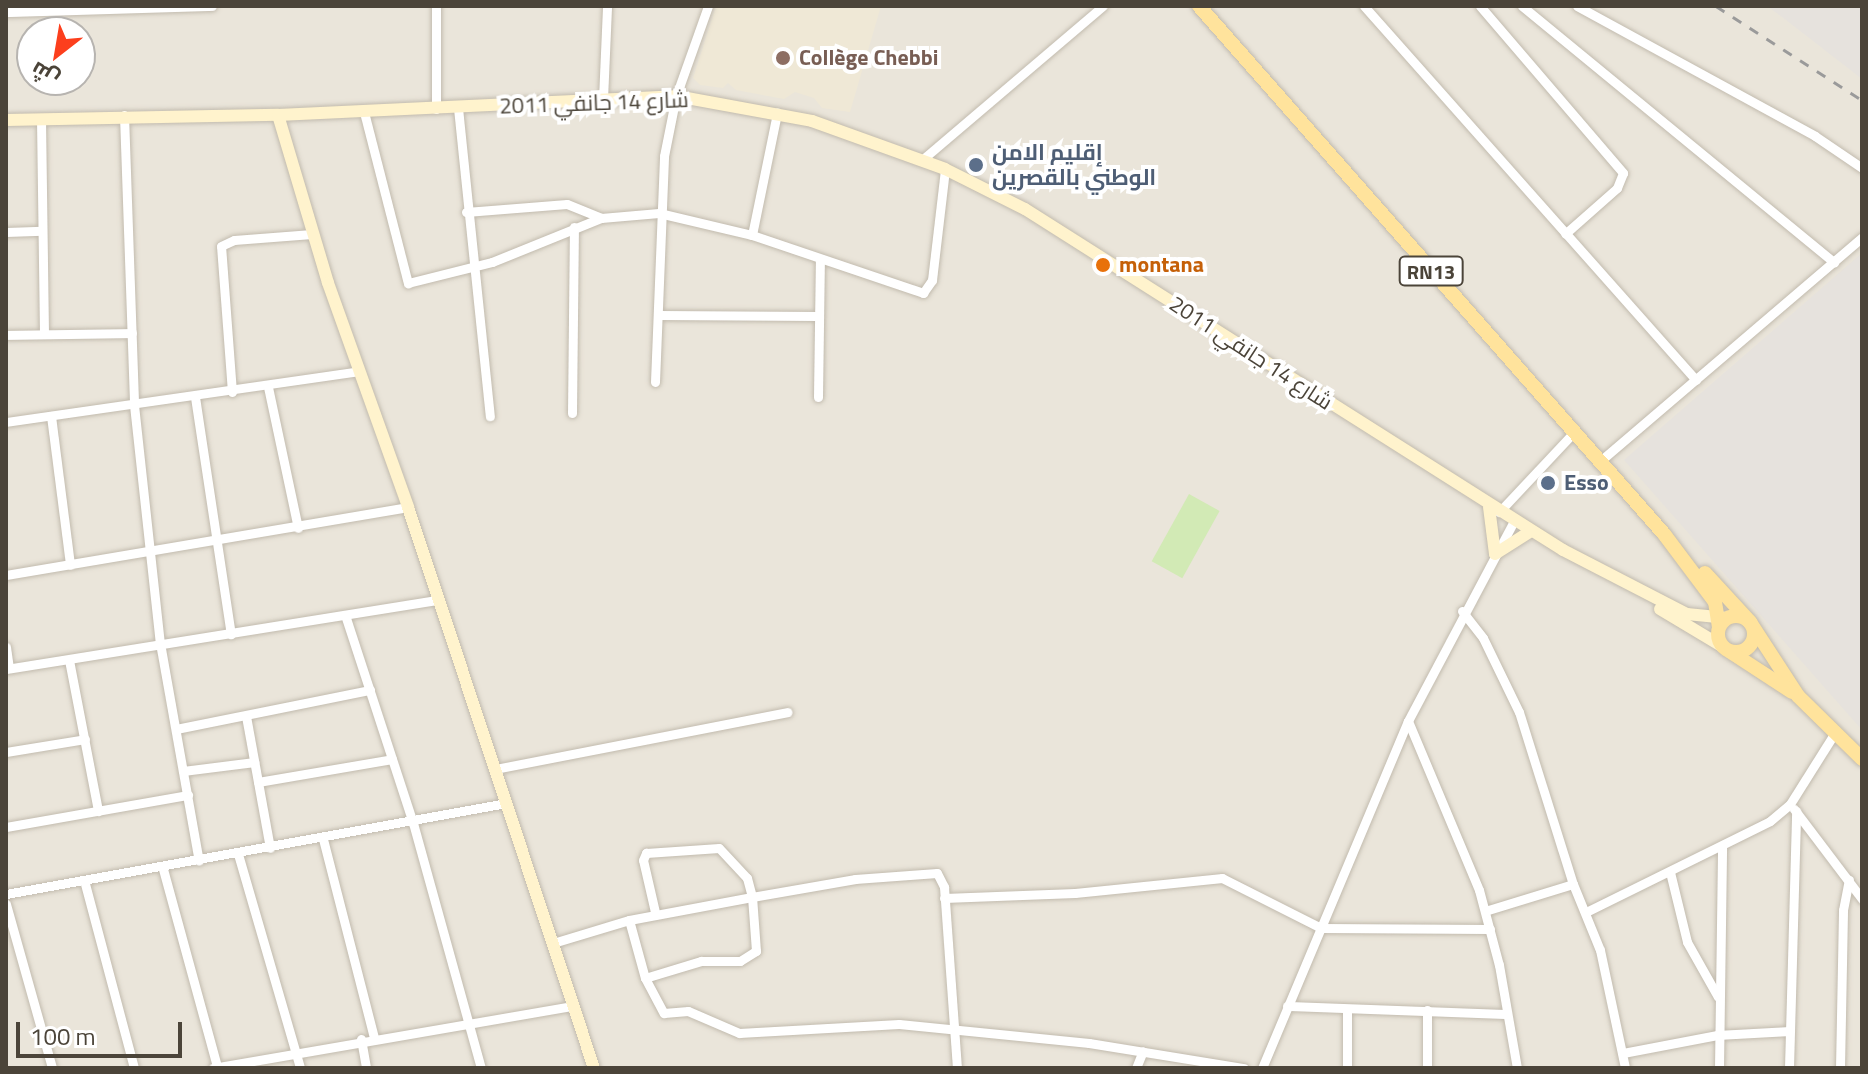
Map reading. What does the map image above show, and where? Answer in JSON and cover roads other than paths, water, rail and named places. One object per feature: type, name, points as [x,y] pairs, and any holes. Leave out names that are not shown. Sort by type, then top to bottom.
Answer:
[{"type":"main road","name":"RN13","points":[[1199,6],[1599,462],[1750,622],[1798,696],[1862,759]]},
{"type":"main road","name":"شارع 14 جانفي 2011","points":[[6,120],[364,112],[676,96],[777,113],[923,159],[945,169],[1089,247],[1494,510],[1629,586],[1687,614],[1722,621]]},
{"type":"main road","points":[[278,115],[312,234],[408,507],[594,1068]]},
{"type":"main road","points":[[1494,510],[1495,554]]},
{"type":"main road","points":[[1495,554],[1531,531]]},
{"type":"main road","points":[[1664,534],[1707,588],[1722,621],[1725,648],[1742,651],[1751,644],[1750,622],[1722,621]]},
{"type":"main road","name":"شارع 14 جانفي 2011","points":[[1629,586],[1798,696]]},
{"type":"street","points":[[6,12],[212,6]]},
{"type":"street","points":[[436,6],[436,109]]},
{"type":"street","points":[[603,99],[607,6]]},
{"type":"street","points":[[655,382],[659,213],[676,96],[708,6]]},
{"type":"street","points":[[923,159],[1103,6]]},
{"type":"street","points":[[1364,6],[1696,380]]},
{"type":"street","points":[[1480,6],[1623,173],[1617,188],[1565,234]]},
{"type":"street","points":[[1522,6],[1834,262]]},
{"type":"street","points":[[1577,6],[1815,136],[1862,168]]},
{"type":"street","points":[[458,108],[466,212],[490,416]]},
{"type":"street","points":[[364,112],[405,281],[475,268],[601,218],[659,213],[752,235],[820,261],[923,293],[932,280],[945,169]]},
{"type":"street","points":[[752,235],[777,113]]},
{"type":"street","points":[[124,115],[134,405],[160,643],[199,861]]},
{"type":"street","points":[[41,119],[44,334]]},
{"type":"street","points":[[466,212],[567,204],[601,218]]},
{"type":"street","points":[[572,413],[574,227]]},
{"type":"street","points":[[6,232],[42,231]]},
{"type":"street","points":[[232,392],[221,246],[312,234]]},
{"type":"street","points":[[1599,462],[1862,237]]},
{"type":"street","points":[[818,397],[820,261]]},
{"type":"street","points":[[658,315],[818,316]]},
{"type":"street","points":[[6,335],[132,333]]},
{"type":"street","points":[[6,422],[268,387],[358,371]]},
{"type":"street","points":[[268,387],[298,528]]},
{"type":"street","points":[[195,397],[231,634]]},
{"type":"street","points":[[51,416],[70,565]]},
{"type":"street","points":[[1494,510],[1574,432]]},
{"type":"street","points":[[6,575],[151,554],[408,507]]},
{"type":"street","points":[[1262,1068],[1408,721],[1462,611],[1514,521]]},
{"type":"street","points":[[6,647],[7,669],[160,643],[346,618],[439,600]]},
{"type":"street","points":[[1462,611],[1510,687],[1573,884],[1586,912],[1610,986],[1625,1068]]},
{"type":"street","points":[[346,618],[413,823],[471,1021],[481,1068]]},
{"type":"street","points":[[69,660],[98,811]]},
{"type":"street","points":[[176,729],[370,690]]},
{"type":"street","points":[[495,769],[787,712]]},
{"type":"street","points":[[246,716],[270,848]]},
{"type":"street","points":[[1408,721],[1450,811],[1485,911],[1517,1068]]},
{"type":"street","points":[[1789,1068],[1793,808],[1836,731]]},
{"type":"street","points":[[6,752],[85,739]]},
{"type":"street","points":[[258,782],[392,759]]},
{"type":"street","points":[[183,771],[254,762]]},
{"type":"street","points":[[6,827],[188,795]]},
{"type":"street","points":[[6,894],[163,869],[506,803]]},
{"type":"street","points":[[1586,912],[1722,848],[1793,808]]},
{"type":"street","points":[[1793,808],[1862,899]]},
{"type":"street","points":[[323,839],[374,1037]]},
{"type":"street","points":[[645,978],[701,961],[751,956],[756,951],[758,926],[747,878],[719,848],[646,853],[643,860],[655,912]]},
{"type":"street","points":[[1719,1068],[1717,1035],[1722,848]]},
{"type":"street","points":[[238,854],[300,1068]]},
{"type":"street","points":[[163,869],[215,1068],[361,1039],[573,1006]]},
{"type":"street","points":[[553,943],[655,912],[929,870],[941,878],[944,898],[957,1068]]},
{"type":"street","points":[[1670,872],[1687,942],[1718,997]]},
{"type":"street","points":[[944,898],[1075,893],[1222,878],[1321,928],[1490,929]]},
{"type":"street","points":[[84,880],[134,1068]]},
{"type":"street","points":[[1840,1068],[1843,910],[1849,880]]},
{"type":"street","points":[[1485,911],[1573,884]]},
{"type":"street","points":[[6,904],[52,1068]]},
{"type":"street","points":[[629,920],[645,978],[664,1013],[688,1011],[739,1033],[899,1024],[1143,1051],[1244,1068]]},
{"type":"street","points":[[1287,1006],[1507,1014]]},
{"type":"street","points":[[1347,1009],[1347,1068]]},
{"type":"street","points":[[1427,1010],[1427,1068]]},
{"type":"street","points":[[1623,1053],[1717,1035],[1790,1031]]},
{"type":"street","points":[[361,1039],[366,1068]]},
{"type":"street","points":[[1136,1068],[1143,1051]]},
{"type":"railway","points":[[1716,6],[1862,100]]},
{"type":"place","name":"Collège Chebbi","points":[[783,58]]},
{"type":"place","name":"إقليم الامن الوطني بالقصرين","points":[[976,165]]},
{"type":"place","name":"montana","points":[[1103,265]]},
{"type":"place","name":"Esso","points":[[1548,483]]}]
